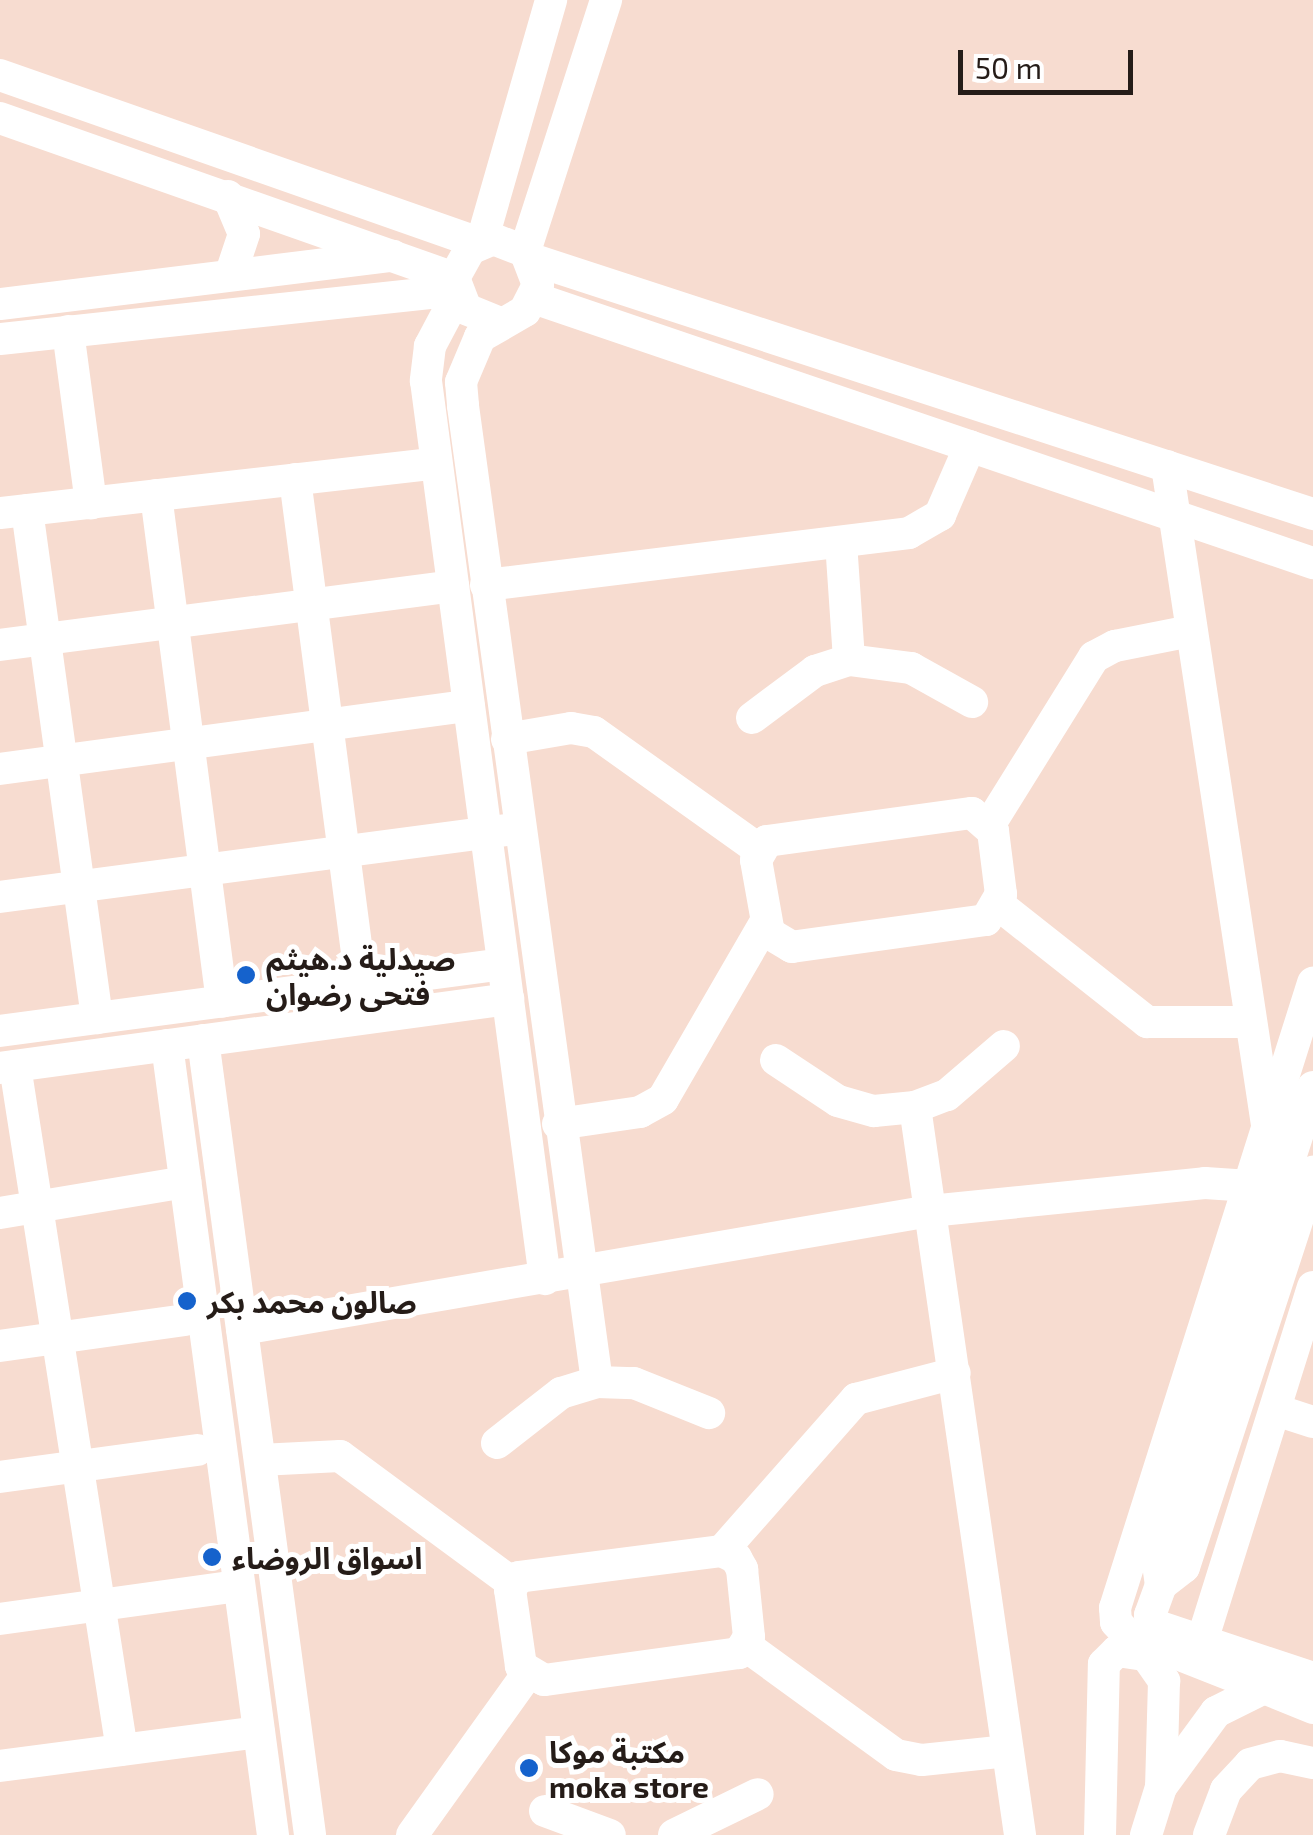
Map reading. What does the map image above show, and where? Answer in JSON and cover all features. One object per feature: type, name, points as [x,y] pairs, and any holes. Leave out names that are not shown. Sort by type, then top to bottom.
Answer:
[{"type":"street","points":[[545,1279],[426,381],[430,346],[455,287],[462,257],[480,242],[551,0]]},
{"type":"street","points":[[597,1382],[578,1274],[461,382],[480,337],[498,322],[525,311],[534,298],[528,255],[606,0]]},
{"type":"street","points":[[0,75],[414,215],[480,242],[505,240],[528,255],[1313,514]]},
{"type":"street","points":[[0,118],[401,255],[455,287],[466,310],[498,322]]},
{"type":"street","points":[[228,196],[244,234],[231,273]]},
{"type":"street","points":[[401,255],[414,215]]},
{"type":"street","points":[[0,304],[401,255]]},
{"type":"street","points":[[0,338],[385,298],[455,287]]},
{"type":"street","points":[[385,298],[412,307],[430,346]]},
{"type":"street","points":[[534,298],[1313,563]]},
{"type":"street","points":[[68,331],[90,503]]},
{"type":"street","points":[[426,381],[461,382]]},
{"type":"street","points":[[486,585],[841,542],[924,527],[948,504],[970,446]]},
{"type":"street","points":[[97,1018],[45,640],[14,512],[436,463]]},
{"type":"street","points":[[1167,466],[1268,1129]]},
{"type":"street","points":[[295,479],[361,983]]},
{"type":"street","points":[[156,495],[222,1002]]},
{"type":"street","points":[[841,542],[849,660]]},
{"type":"street","points":[[0,645],[452,586]]},
{"type":"street","points":[[1191,631],[1115,646],[1094,658],[990,824],[999,906],[1147,1022],[1249,1022]]},
{"type":"street","points":[[752,718],[815,671],[849,660],[911,668],[972,702]]},
{"type":"street","points":[[0,769],[469,706]]},
{"type":"street","points":[[507,739],[571,728],[594,732],[758,849]]},
{"type":"street","points":[[990,824],[964,814],[766,841],[758,849],[764,925],[775,940],[792,947],[986,920],[999,906]]},
{"type":"street","points":[[0,896],[518,828]]},
{"type":"street","points":[[558,1124],[640,1112],[663,1099],[764,925]]},
{"type":"street","points":[[0,1031],[503,964]]},
{"type":"street","points":[[1313,983],[1114,1616],[1127,1634],[1313,1708]]},
{"type":"street","points":[[122,1750],[37,1206],[8,1067],[508,999]]},
{"type":"street","points":[[203,1040],[310,1835]]},
{"type":"street","points":[[166,1045],[273,1835]]},
{"type":"street","points":[[776,1060],[838,1102],[874,1111],[914,1108],[946,1095],[1004,1046]]},
{"type":"street","points":[[1313,1088],[1158,1564],[1161,1585],[1152,1622],[1313,1678]]},
{"type":"street","points":[[914,1108],[956,1374],[1020,1835]]},
{"type":"street","points":[[1161,1585],[1184,1567],[1299,1262],[1313,1172]]},
{"type":"street","points":[[0,1212],[185,1182]]},
{"type":"street","points":[[242,1328],[578,1274],[930,1211],[1205,1182],[1250,1186]]},
{"type":"street","points":[[1202,1641],[1313,1286]]},
{"type":"street","points":[[0,1346],[185,1320]]},
{"type":"street","points":[[722,1551],[856,1399],[956,1374]]},
{"type":"street","points":[[497,1443],[561,1393],[597,1382],[634,1383],[710,1413]]},
{"type":"street","points":[[1276,1410],[1313,1422]]},
{"type":"street","points":[[0,1477],[197,1450]]},
{"type":"street","points":[[260,1460],[340,1456],[512,1583],[722,1551],[736,1558],[742,1569],[746,1646]]},
{"type":"street","points":[[230,1514],[267,1510]]},
{"type":"street","points":[[512,1583],[518,1658],[528,1673],[544,1680],[734,1655],[746,1646]]},
{"type":"street","points":[[0,1618],[240,1586]]},
{"type":"street","points":[[746,1646],[896,1756],[1008,1751]]},
{"type":"street","points":[[1100,1835],[1104,1664],[1117,1650],[1146,1656],[1164,1680],[1162,1787]]},
{"type":"street","points":[[412,1835],[528,1673]]},
{"type":"street","points":[[1146,1835],[1162,1787],[1216,1712],[1264,1688]]},
{"type":"street","points":[[0,1766],[259,1732]]},
{"type":"street","points":[[1210,1835],[1236,1775],[1261,1759],[1313,1763]]},
{"type":"street","points":[[674,1835],[758,1794]]},
{"type":"street","points":[[546,1811],[610,1835]]},
{"type":"place","name":"صيدلية د.هيثم فتحى رضوان","points":[[246,975]]},
{"type":"place","name":"صالون محمد بكر","points":[[187,1301]]},
{"type":"place","name":"اسواق الروضاء","points":[[212,1557]]},
{"type":"place","name":"مكتبة موكا moka store","points":[[529,1768]]}]
